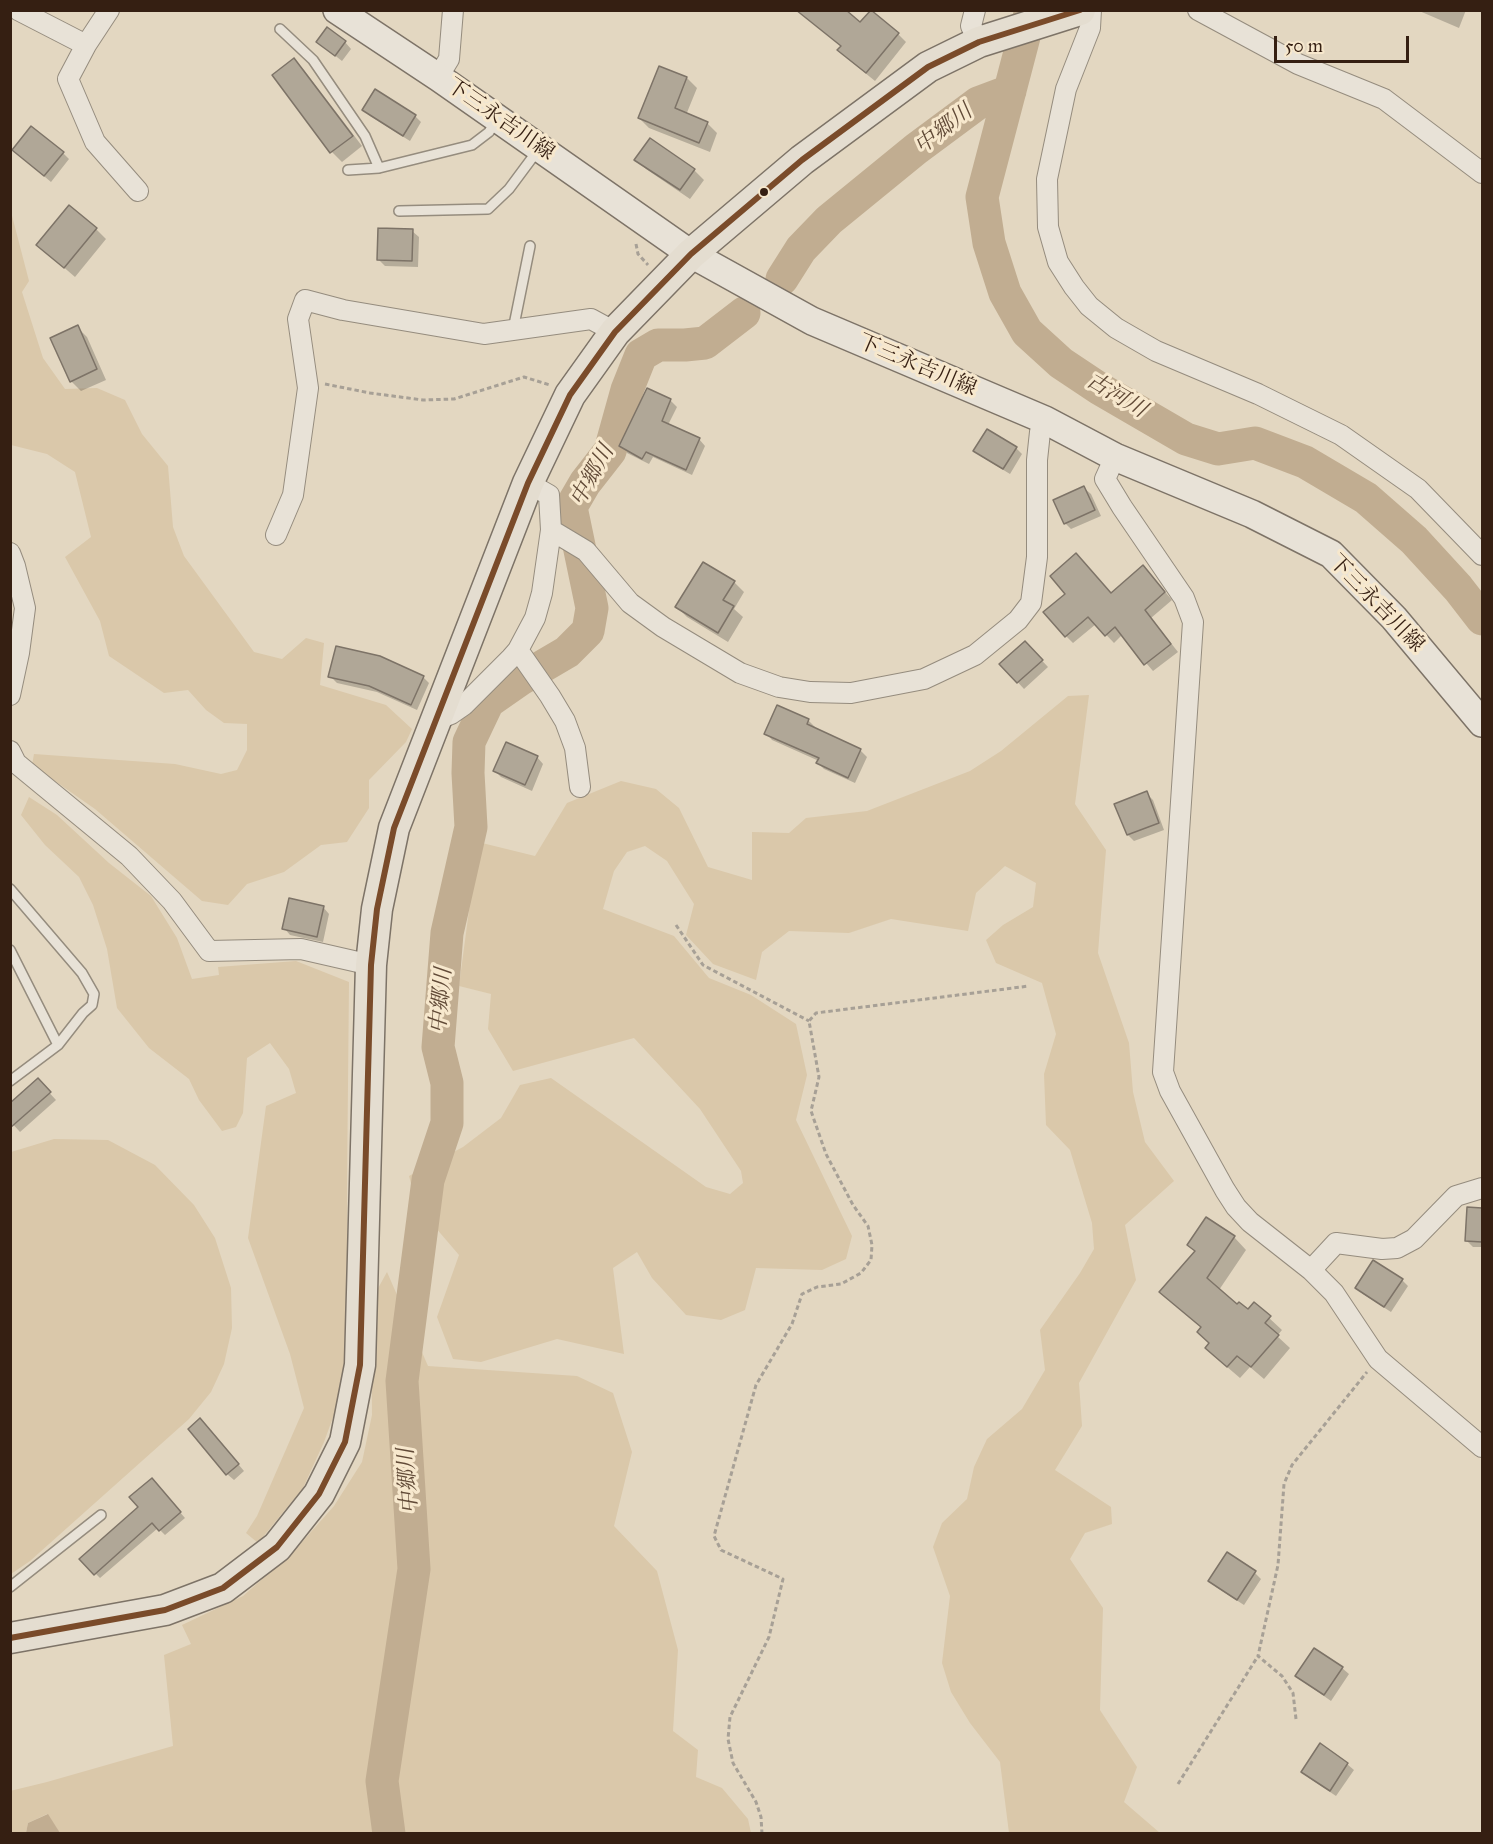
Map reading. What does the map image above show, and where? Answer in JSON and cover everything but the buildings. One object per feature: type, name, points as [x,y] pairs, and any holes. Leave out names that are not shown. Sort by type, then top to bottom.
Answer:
[{"type":"main road","name":"下三永吉川線","points":[[337,10],[438,77],[691,254],[812,321],[1045,420],[1115,457],[1252,514],[1331,554],[1394,618],[1482,723]]},
{"type":"main road","points":[[10,1638],[165,1610],[223,1588],[277,1547],[318,1494],[345,1442],[360,1365],[370,965],[377,909],[394,828],[528,483],[570,395],[615,332],[691,254],[802,160],[928,67],[979,42],[1080,10]]},
{"type":"street","points":[[18,10],[86,45]]},
{"type":"street","points":[[109,10],[86,45],[68,79],[95,142],[138,191]]},
{"type":"street","points":[[438,77],[448,59],[453,10]]},
{"type":"street","points":[[975,10],[971,27],[979,42]]},
{"type":"street","points":[[1091,10],[1090,28],[1066,90],[1047,179],[1048,227],[1058,262],[1074,287],[1089,306],[1116,328],[1156,351],[1258,394],[1341,435],[1418,489],[1482,555]]},
{"type":"street","points":[[1198,10],[1298,64],[1384,99],[1482,173]]},
{"type":"street","points":[[276,535],[293,495],[308,388],[298,319],[305,300],[343,310],[484,334],[591,319],[615,332]]},
{"type":"street","points":[[559,534],[586,551],[630,603],[663,627],[740,673],[778,687],[810,692],[851,693],[924,679],[975,655],[1018,620],[1031,603],[1037,557],[1040,432],[1045,420]]},
{"type":"street","points":[[1115,457],[1106,479],[1122,507],[1184,598],[1193,622],[1163,1072],[1170,1091],[1236,1207],[1250,1222],[1311,1270],[1334,1293],[1378,1359],[1482,1447]]},
{"type":"street","points":[[528,483],[549,495],[559,534],[535,618],[527,665],[550,696],[564,722],[575,748],[580,787]]},
{"type":"street","points":[[10,553],[25,608],[10,695]]},
{"type":"street","points":[[436,720],[451,714],[527,665]]},
{"type":"street","points":[[12,760],[129,856],[172,901],[208,951],[301,950],[370,965]]},
{"type":"street","points":[[1311,1270],[1336,1243],[1382,1249],[1397,1248],[1414,1239],[1455,1196],[1482,1188]]},
{"type":"lane","points":[[280,29],[313,60],[364,136],[379,168]]},
{"type":"lane","points":[[348,170],[379,168],[472,145],[489,132],[498,119]]},
{"type":"lane","points":[[399,211],[488,208],[509,189],[539,148]]},
{"type":"lane","points":[[513,330],[530,246]]},
{"type":"lane","points":[[10,889],[82,973],[94,994],[92,1005],[83,1013],[58,1046],[10,1081]]},
{"type":"lane","points":[[10,950],[58,1046]]},
{"type":"lane","points":[[10,1587],[101,1515]]},
{"type":"path","points":[[308,388],[324,384],[423,400],[454,399],[524,377],[570,395]]},
{"type":"path","points":[[676,925],[703,965],[809,1022]]},
{"type":"path","points":[[762,1833],[761,1817],[756,1802],[733,1764],[728,1739],[730,1717],[769,1637],[783,1579],[721,1550],[714,1536],[756,1385],[792,1324],[802,1294],[817,1287],[841,1284],[861,1273],[871,1260],[872,1245],[868,1226],[853,1205],[826,1154],[811,1111],[819,1077],[809,1022],[816,1013],[1029,986]]},
{"type":"path","points":[[1178,1784],[1258,1656],[1278,1565],[1284,1484],[1292,1465],[1378,1359]]},
{"type":"path","points":[[1258,1656],[1282,1676],[1293,1693],[1296,1719]]},
{"type":"shaded area","points":[[10,208],[29,281],[22,292],[43,358],[65,389],[97,388],[125,400],[142,434],[168,466],[173,527],[184,556],[254,652],[282,659],[306,638],[324,643],[320,685],[386,705],[412,729],[406,742],[369,780],[369,808],[347,842],[321,845],[284,872],[247,884],[228,905],[202,901],[95,809],[32,765],[34,754],[175,764],[221,774],[237,770],[247,750],[247,724],[224,723],[206,710],[188,690],[164,693],[109,656],[100,621],[65,557],[91,537],[75,472],[47,454],[11,445]]},
{"type":"shaded area","points":[[1089,695],[1075,804],[1106,850],[1098,953],[1129,1043],[1133,1092],[1145,1142],[1174,1181],[1125,1225],[1136,1280],[1079,1383],[1082,1426],[1055,1470],[1111,1507],[1112,1524],[1085,1533],[1070,1559],[1103,1608],[1100,1710],[1137,1767],[1124,1802],[1160,1833],[1009,1833],[1000,1762],[970,1723],[951,1692],[942,1663],[950,1596],[933,1547],[942,1523],[967,1499],[974,1467],[987,1439],[1022,1409],[1045,1370],[1040,1330],[1094,1249],[1092,1223],[1070,1150],[1046,1125],[1044,1074],[1056,1034],[1042,983],[996,963],[986,940],[1003,925],[1033,907],[1036,883],[1005,866],[976,893],[968,931],[891,919],[849,933],[789,931],[762,952],[756,980],[713,964],[686,935],[694,904],[667,861],[645,846],[627,852],[614,871],[603,909],[674,936],[709,978],[751,995],[796,1024],[807,1075],[796,1120],[852,1236],[846,1259],[822,1270],[756,1268],[745,1310],[721,1320],[686,1315],[652,1278],[637,1252],[613,1268],[624,1354],[557,1339],[481,1362],[453,1359],[437,1317],[459,1255],[417,1206],[409,1176],[463,1147],[501,1118],[520,1085],[551,1078],[706,1187],[730,1194],[743,1183],[741,1171],[700,1109],[634,1038],[513,1071],[488,1029],[491,994],[459,986],[478,842],[535,856],[567,803],[621,781],[656,789],[679,808],[708,867],[752,880],[752,832],[789,833],[806,818],[867,811],[970,771],[1001,751],[1068,696]]},
{"type":"shaded area","points":[[29,797],[57,815],[109,863],[151,896],[177,938],[192,979],[219,975],[218,967],[296,961],[349,982],[348,1311],[339,1401],[324,1442],[303,1488],[258,1543],[246,1533],[257,1516],[304,1408],[290,1354],[248,1238],[266,1106],[296,1093],[289,1069],[270,1043],[247,1058],[243,1113],[236,1127],[222,1131],[199,1100],[189,1079],[149,1048],[117,1008],[107,949],[93,905],[79,877],[45,845],[21,815]]},
{"type":"shaded area","points":[[54,1139],[108,1140],[155,1165],[194,1205],[215,1238],[231,1288],[232,1328],[224,1364],[211,1392],[189,1419],[30,1561],[11,1574],[11,1152]]},
{"type":"shaded area","points":[[387,1272],[428,1366],[577,1376],[613,1393],[632,1452],[614,1526],[657,1571],[678,1650],[673,1731],[698,1750],[696,1777],[722,1788],[748,1819],[751,1833],[60,1834],[47,1814],[28,1823],[26,1833],[11,1833],[10,1791],[173,1746],[164,1655],[191,1644],[182,1625],[243,1596],[294,1551],[334,1506],[362,1462],[372,1415],[371,1301]]},
{"type":"shaded area","points":[[48,1814],[60,1833],[26,1833],[28,1823]]},
{"type":"waterway","name":"古河川","points":[[1031,10],[982,197],[989,243],[1005,293],[1027,332],[1061,363],[1100,389],[1186,439],[1218,449],[1255,443],[1305,462],[1366,498],[1414,540],[1458,588],[1482,619]]},
{"type":"waterway","name":"中郷川","points":[[782,279],[801,249],[829,220],[916,149],[978,103],[1010,91]]},
{"type":"waterway","name":"中郷川","points":[[389,1834],[382,1781],[414,1569],[402,1381],[428,1180],[447,1123],[447,1083],[438,1047],[447,933],[471,827],[469,742],[488,702],[567,652],[588,631],[592,608],[571,507],[585,483],[610,451],[627,390],[641,355],[658,345],[705,343],[744,313]]},
{"type":"transit line","points":[[10,1638],[165,1610],[223,1588],[277,1547],[319,1494],[345,1442],[360,1365],[371,965],[377,909],[394,828],[528,483],[570,395],[615,332],[691,254],[802,160],[928,67],[979,42],[1080,10]]}]
